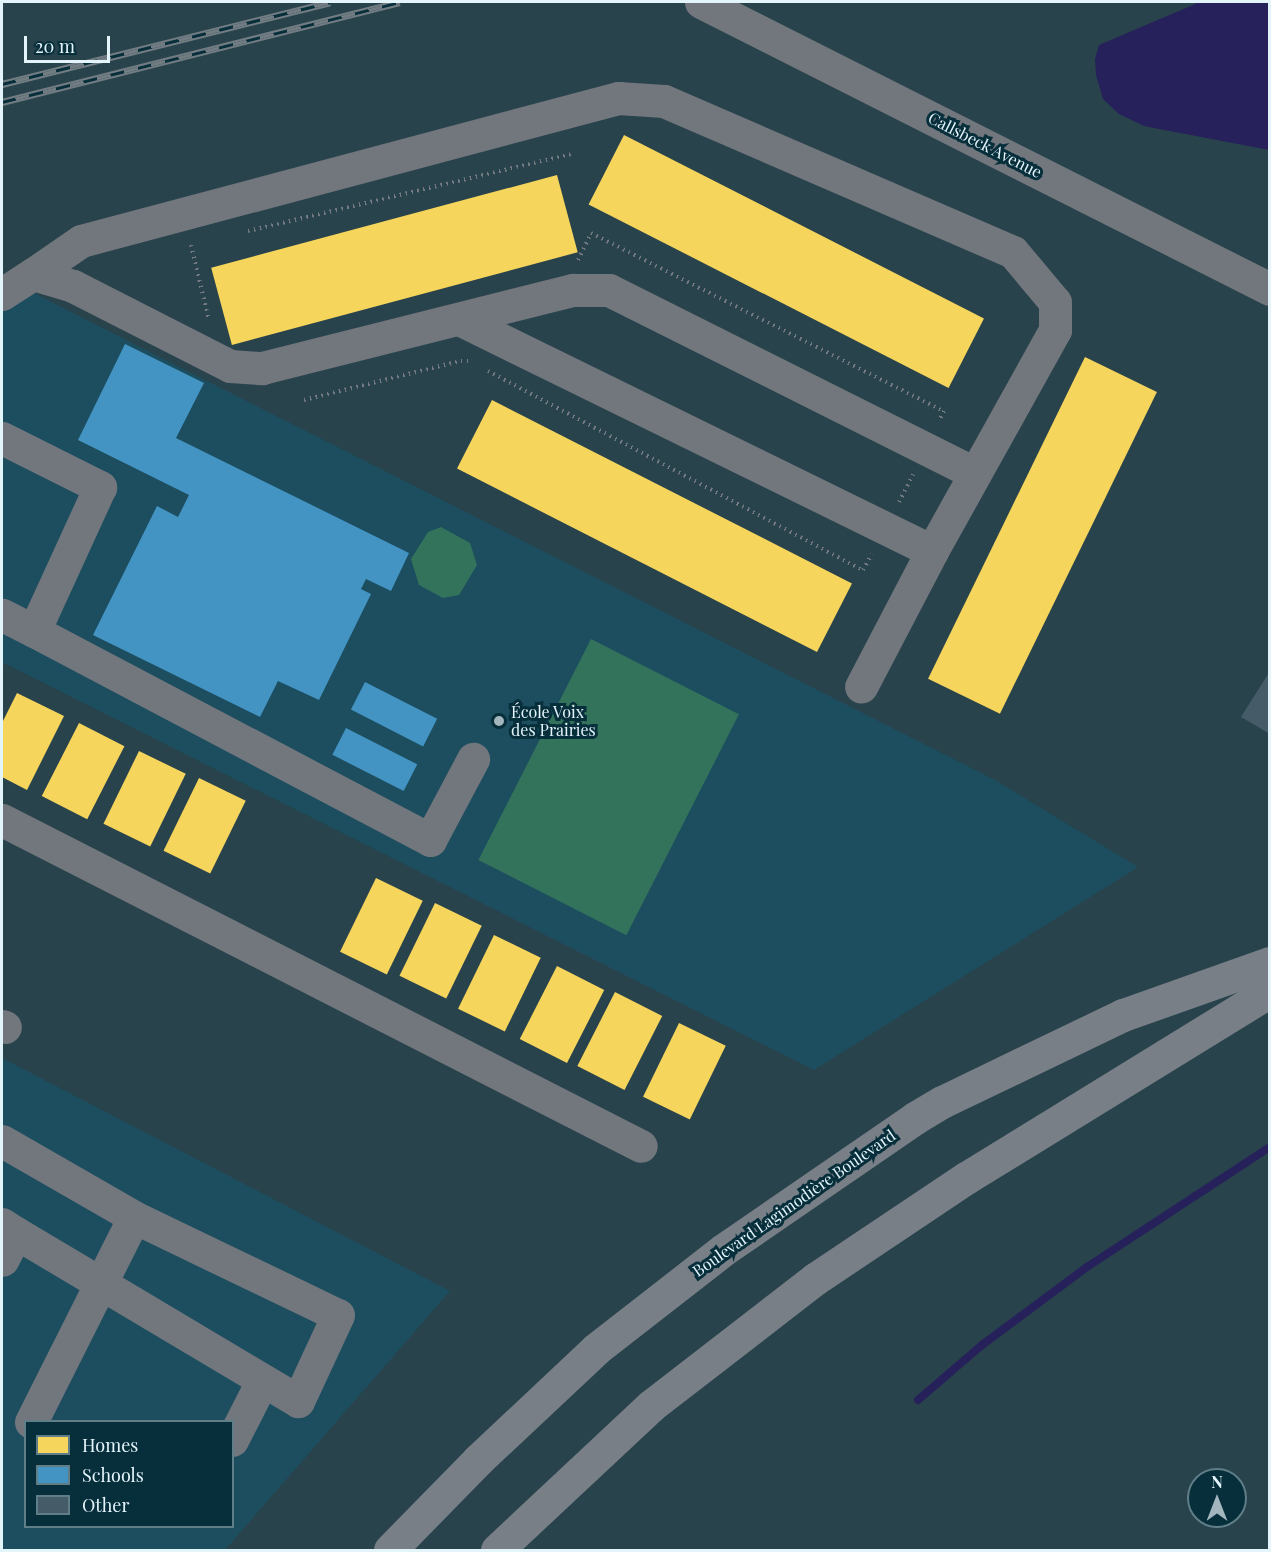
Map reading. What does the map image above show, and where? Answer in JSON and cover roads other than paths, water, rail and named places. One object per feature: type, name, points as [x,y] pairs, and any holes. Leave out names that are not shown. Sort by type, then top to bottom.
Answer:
[{"type":"main road","name":"Boulevard Lagimodière Boulevard","points":[[390,1551],[478,1460],[596,1349],[723,1250],[915,1118],[942,1102],[1123,1015],[1269,963]]},
{"type":"main road","points":[[497,1551],[652,1405],[815,1279],[966,1178],[1269,991]]},
{"type":"street","name":"Callsbeck Avenue","points":[[700,2],[1269,289]]},
{"type":"street","points":[[2,294],[81,241],[618,98],[664,101],[1013,252],[1055,302],[1054,330],[932,551],[861,687]]},
{"type":"street","points":[[33,274],[73,286],[230,366],[262,368],[573,290],[609,290],[975,473]]},
{"type":"street","points":[[459,319],[932,551]]},
{"type":"street","points":[[2,438],[100,487],[34,631]]},
{"type":"street","points":[[2,615],[430,840],[472,759]]},
{"type":"street","points":[[2,820],[641,1146]]},
{"type":"street","points":[[2,1141],[134,1217],[338,1315],[298,1401],[100,1284],[6,1239]]},
{"type":"street","points":[[32,1420],[134,1217]]},
{"type":"street","points":[[234,1436],[262,1381]]},
{"type":"waterway","points":[[918,1400],[982,1345],[1087,1267],[1270,1147]]},
{"type":"railway","points":[[2,84],[330,2]]},
{"type":"railway","points":[[2,102],[400,2]]},
{"type":"place","name":"École Voix des Prairies","points":[[499,721]]}]
